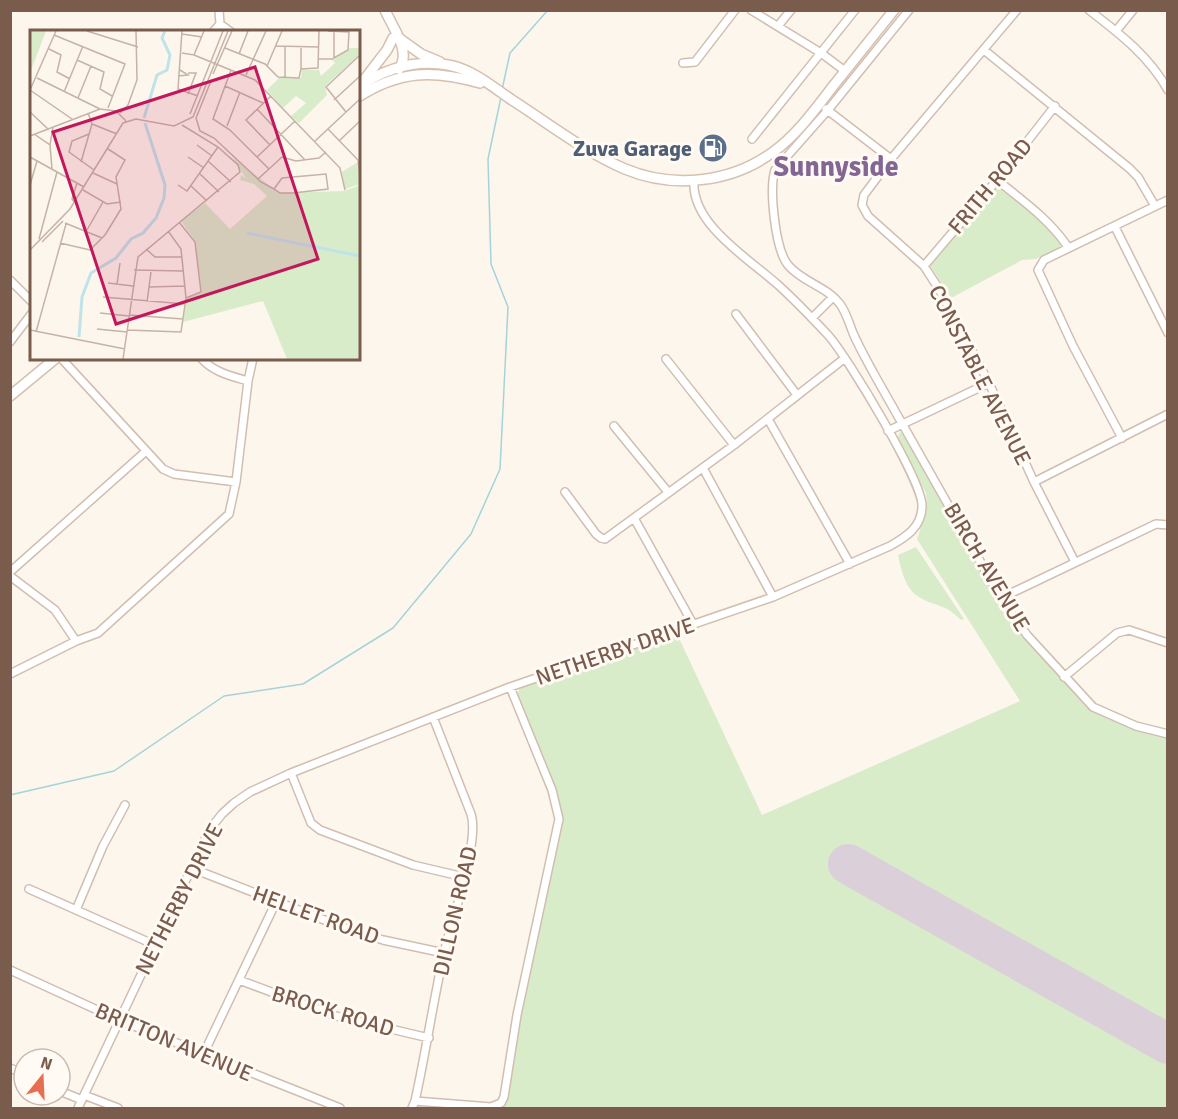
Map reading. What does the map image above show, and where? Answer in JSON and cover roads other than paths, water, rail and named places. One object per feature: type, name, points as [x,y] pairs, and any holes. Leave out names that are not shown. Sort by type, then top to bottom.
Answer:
[{"type":"main road","points":[[360,96],[383,82],[402,65],[403,53],[385,10]]},
{"type":"main road","points":[[395,36],[421,54],[476,76],[591,151],[627,170],[667,179],[694,181],[721,177],[738,171],[762,159],[786,142],[894,10]]},
{"type":"main road","points":[[360,85],[387,51],[395,36]]},
{"type":"main road","points":[[402,65],[423,74]]},
{"type":"main road","points":[[360,86],[402,65],[450,65]]},
{"type":"main road","points":[[383,82],[423,74],[457,77],[491,86]]},
{"type":"main road","points":[[10,396],[54,360]]},
{"type":"street","points":[[215,30],[220,24],[219,10]]},
{"type":"street","points":[[683,63],[695,62],[735,10]]},
{"type":"street","points":[[751,10],[821,53],[845,71]]},
{"type":"street","points":[[778,26],[791,10]]},
{"type":"street","points":[[752,139],[855,10]]},
{"type":"street","points":[[812,318],[833,297],[788,265],[779,243],[772,179],[775,170],[828,110],[909,10]]},
{"type":"street","name":"CONSTABLE AVENUE","points":[[1017,10],[891,159],[864,195],[863,211],[924,266],[939,289],[989,383],[1034,482],[1075,562]]},
{"type":"street","points":[[1089,10],[1148,60],[1167,90]]},
{"type":"street","points":[[1116,31],[1132,10]]},
{"type":"street","points":[[220,24],[228,30]]},
{"type":"street","points":[[984,50],[1133,172],[1155,206]]},
{"type":"street","points":[[820,103],[891,159]]},
{"type":"street","name":"FRITH ROAD","points":[[924,266],[997,180],[1055,106]]},
{"type":"street","points":[[997,180],[1056,229],[1068,247]]},
{"type":"street","name":"NETHERBY DRIVE","points":[[78,1108],[210,829],[222,814],[250,792],[291,773],[510,687],[773,597],[890,546],[915,528],[921,515],[922,502],[919,490],[888,431],[845,358],[812,318],[713,228],[697,199],[694,181]]},
{"type":"street","points":[[1122,438],[1077,355],[1039,275],[1040,264],[1068,247],[1115,227],[1167,200]]},
{"type":"street","points":[[1115,227],[1167,333]]},
{"type":"street","points":[[10,280],[30,300]]},
{"type":"street","name":"BIRCH AVENUE","points":[[833,297],[846,314],[858,345],[1001,598],[1020,626],[1064,677],[1086,700],[1102,712],[1136,726],[1167,734]]},
{"type":"street","points":[[735,314],[797,395]]},
{"type":"street","points":[[10,342],[30,316]]},
{"type":"street","points":[[565,492],[596,534],[603,539],[734,445],[845,358]]},
{"type":"street","points":[[666,359],[734,445]]},
{"type":"street","points":[[63,360],[163,469],[168,472],[236,482]]},
{"type":"street","points":[[203,360],[216,370],[248,381]]},
{"type":"street","points":[[10,674],[76,641],[98,633],[229,514],[236,482],[253,360]]},
{"type":"street","points":[[888,431],[989,383]]},
{"type":"street","points":[[1034,482],[1167,414]]},
{"type":"street","points":[[768,419],[850,564]]},
{"type":"street","points":[[614,426],[668,492]]},
{"type":"street","points":[[76,641],[55,610],[10,574],[145,452]]},
{"type":"street","points":[[703,468],[773,597]]},
{"type":"street","points":[[634,518],[693,624]]},
{"type":"street","points":[[1001,598],[1156,524],[1167,525]]},
{"type":"street","points":[[1064,677],[1117,633],[1129,630],[1167,643]]},
{"type":"street","points":[[413,1105],[491,1107],[501,1103],[504,1097],[517,1015],[559,819],[552,790],[510,687]]},
{"type":"street","name":"DILLON ROAD","points":[[413,1105],[429,1038],[444,953],[464,878],[473,822],[433,717]]},
{"type":"street","points":[[291,773],[311,824],[315,827],[413,865],[464,878]]},
{"type":"street","points":[[76,910],[103,846],[125,805]]},
{"type":"street","name":"HELLET ROAD","points":[[191,867],[350,930],[383,940],[444,953]]},
{"type":"street","points":[[29,889],[155,945]]},
{"type":"street","points":[[203,1055],[276,902]]},
{"type":"street","name":"BRITTON AVENUE","points":[[10,970],[203,1055],[340,1108]]},
{"type":"street","name":"BROCK ROAD","points":[[239,980],[336,1016],[429,1038]]},
{"type":"street","points":[[72,1095],[118,1108]]},
{"type":"waterway","points":[[502,90],[510,53],[548,10]]},
{"type":"waterway","points":[[10,795],[114,771],[224,696],[303,684],[393,628],[471,534],[500,469],[508,307],[491,264],[488,159],[501,97]]},
{"type":"place","name":"Zuva Garage","points":[[713,148]]},
{"type":"district","name":"Sunnyside","points":[[836,167]]}]
